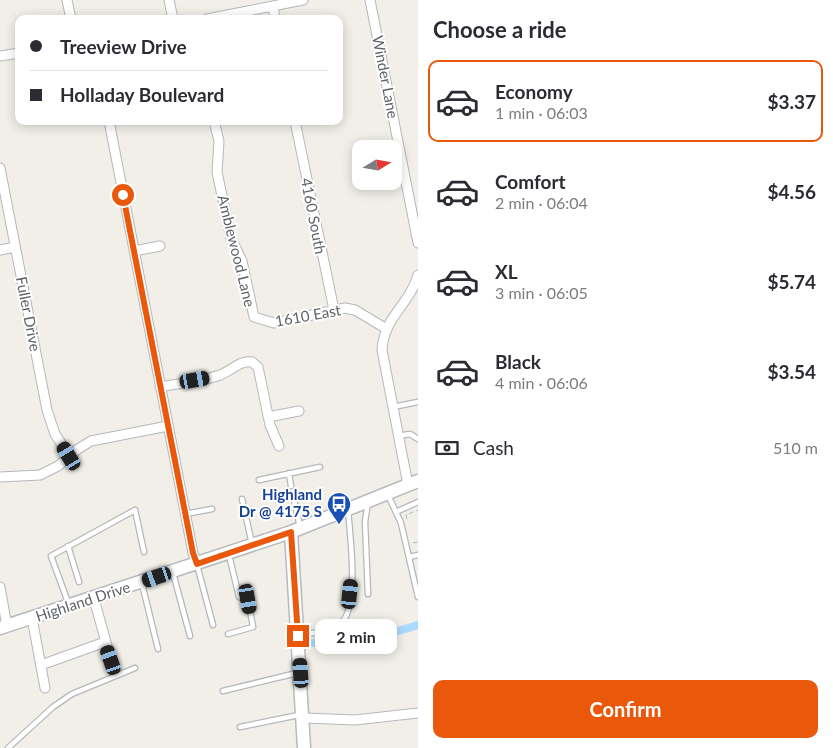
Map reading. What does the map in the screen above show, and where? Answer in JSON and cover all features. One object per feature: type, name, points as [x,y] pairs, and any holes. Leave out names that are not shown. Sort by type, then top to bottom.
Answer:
[{"type":"main road","name":"Highland Drive","points":[[4,627],[94,599],[296,530],[413,483]]},
{"type":"main road","points":[[296,530],[298,636],[304,748]]},
{"type":"street","points":[[67,0],[70,15]]},
{"type":"street","points":[[169,0],[172,15]]},
{"type":"street","points":[[227,15],[303,0]]},
{"type":"street","name":"Winder Lane","points":[[370,0],[418,242]]},
{"type":"street","points":[[272,6],[274,15]]},
{"type":"street","points":[[0,56],[15,54]]},
{"type":"street","points":[[109,125],[185,514],[197,564]]},
{"type":"street","name":"Amblewood Lane","points":[[215,125],[219,141],[217,172],[230,238],[242,261],[252,312],[256,320]]},
{"type":"street","name":"4160 South","points":[[296,125],[334,310]]},
{"type":"street","name":"Fuller Drive","points":[[0,168],[47,410],[55,434],[69,456]]},
{"type":"street","points":[[134,251],[160,246]]},
{"type":"street","points":[[0,250],[15,247]]},
{"type":"street","points":[[413,483],[398,436],[382,350],[385,328],[414,295],[418,275]]},
{"type":"street","name":"1610 East","points":[[256,320],[282,322],[334,310],[355,310],[385,328]]},
{"type":"street","points":[[160,387],[218,375],[246,361],[254,363],[259,371],[268,417],[279,446]]},
{"type":"street","points":[[268,417],[299,411]]},
{"type":"street","points":[[0,477],[40,474],[58,466],[85,444],[96,440],[168,426]]},
{"type":"street","points":[[0,587],[4,627]]},
{"type":"street","points":[[94,599],[111,660]]},
{"type":"street","points":[[32,618],[45,688]]},
{"type":"street","points":[[40,665],[105,642]]},
{"type":"street","points":[[303,716],[355,720],[418,712]]},
{"type":"lane","points":[[393,406],[418,402]]},
{"type":"lane","points":[[398,436],[410,434],[418,439]]},
{"type":"lane","points":[[259,480],[320,467]]},
{"type":"lane","points":[[289,473],[291,486]]},
{"type":"lane","points":[[388,493],[398,511],[418,597]]},
{"type":"lane","points":[[242,499],[253,545]]},
{"type":"lane","points":[[294,500],[296,530]]},
{"type":"lane","points":[[368,594],[365,522],[369,501]]},
{"type":"lane","points":[[398,511],[418,502]]},
{"type":"lane","points":[[185,514],[212,509]]},
{"type":"lane","points":[[298,636],[338,625],[347,617],[352,584],[348,509]]},
{"type":"lane","points":[[69,606],[51,556],[135,510],[144,552]]},
{"type":"lane","points":[[68,546],[79,582]]},
{"type":"lane","points":[[228,553],[239,598],[248,599],[253,627],[228,634]]},
{"type":"lane","points":[[409,556],[418,555]]},
{"type":"lane","points":[[197,564],[213,625]]},
{"type":"lane","points":[[173,572],[190,636]]},
{"type":"lane","points":[[142,582],[158,649]]},
{"type":"lane","points":[[8,748],[53,707],[72,694],[135,668]]},
{"type":"lane","points":[[223,691],[301,673]]},
{"type":"lane","points":[[240,727],[303,716]]},
{"type":"path","points":[[407,524],[406,515],[418,510]]},
{"type":"path","points":[[410,541],[418,542]]},
{"type":"waterway","points":[[313,643],[371,639],[418,625]]},
{"type":"place","name":"Highland Dr @ 4175 S","points":[[339,525]]},
{"type":"route","points":[[123,195],[193,553],[197,564],[291,532],[294,545],[298,636]]}]
